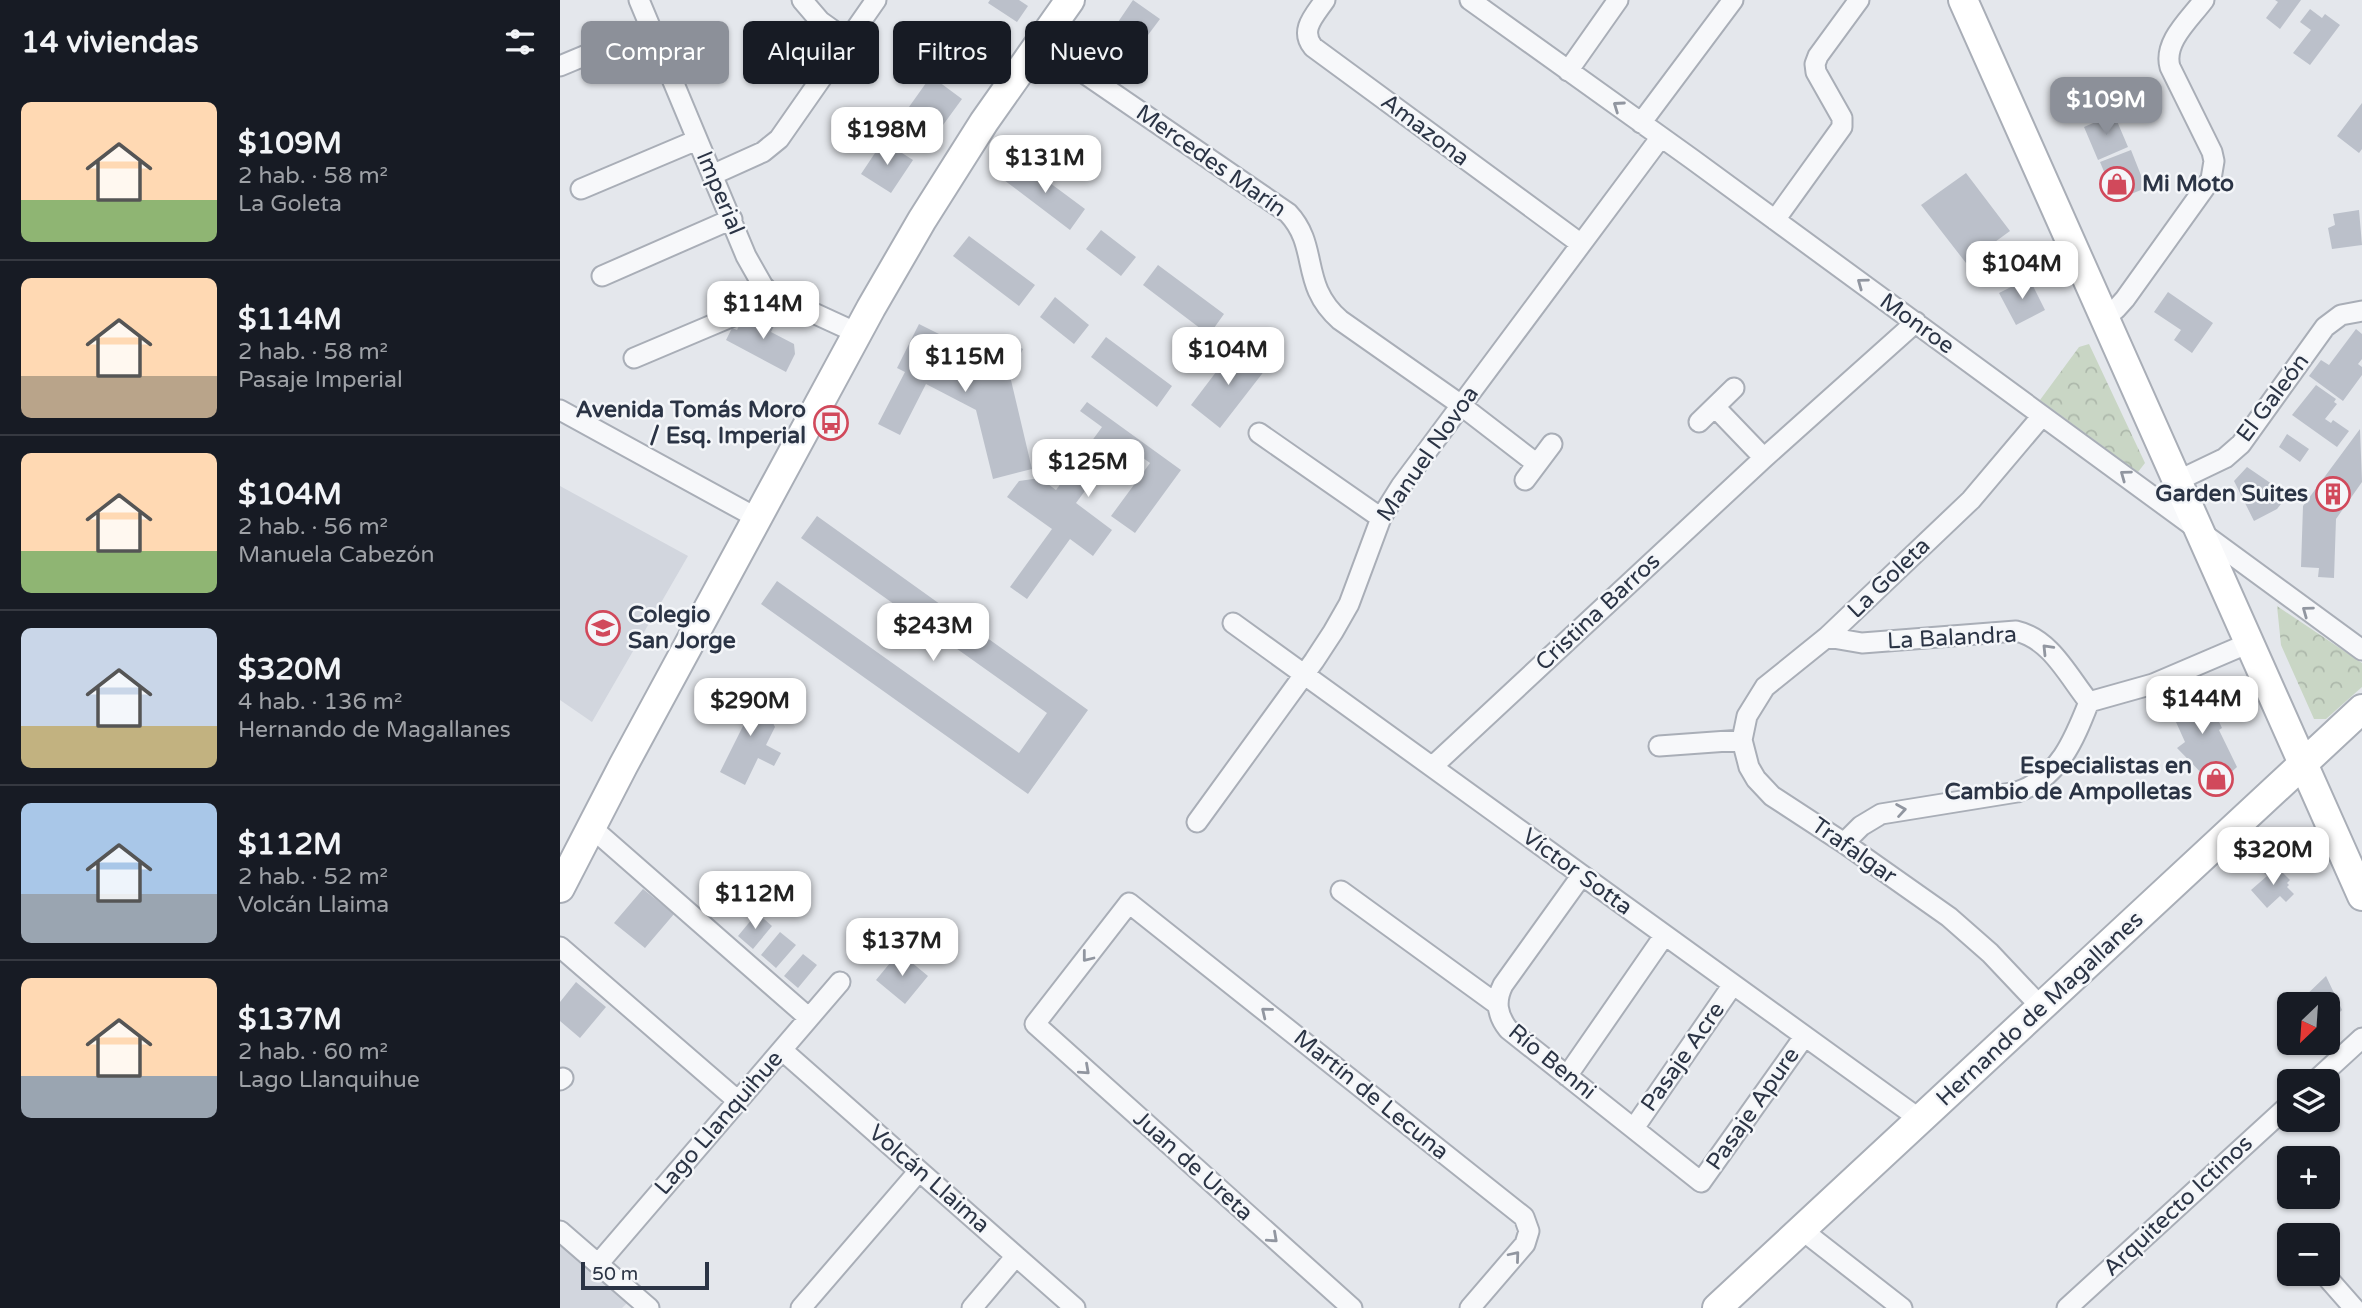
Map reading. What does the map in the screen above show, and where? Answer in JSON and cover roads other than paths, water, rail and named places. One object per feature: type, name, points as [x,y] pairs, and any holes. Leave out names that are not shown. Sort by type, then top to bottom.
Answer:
[{"type":"main road","points":[[1055,21],[1070,0]]},
{"type":"main road","points":[[1963,0],[2362,895]]},
{"type":"main road","points":[[560,888],[628,756],[857,333],[922,220],[1025,65]]},
{"type":"main road","name":"Hernando de Magallanes","points":[[1717,1308],[2362,709]]},
{"type":"street","name":"Imperial","points":[[639,0],[648,21]]},
{"type":"street","points":[[802,0],[820,21]]},
{"type":"street","points":[[862,21],[876,0]]},
{"type":"street","name":"Amazona","points":[[1325,0],[1308,26],[1308,39],[1313,47],[1581,244]]},
{"type":"street","points":[[1568,71],[1618,0]]},
{"type":"street","points":[[1641,122],[1733,0]]},
{"type":"street","points":[[1775,220],[1842,127],[1842,118],[1816,72],[1815,64],[1859,0]]},
{"type":"street","points":[[2104,317],[2125,299],[2211,179],[2214,161],[2212,152],[2170,67],[2168,55],[2171,45],[2204,0]]},
{"type":"street","name":"Monroe","points":[[1478,2],[1568,71],[1916,322],[2199,530],[2237,561],[2362,650]]},
{"type":"street","points":[[560,66],[581,57]]},
{"type":"street","name":"Imperial","points":[[674,84],[746,256],[770,293]]},
{"type":"street","points":[[712,175],[763,152],[779,139],[818,84]]},
{"type":"street","name":"Mercedes Marín","points":[[1100,84],[1288,213],[1304,235],[1317,294],[1326,309],[1339,320],[1460,405],[1531,472],[1552,444]]},
{"type":"street","name":"Manuel Novoa","points":[[1197,822],[1320,652],[1349,604],[1381,518],[1401,486],[1661,137]]},
{"type":"street","points":[[581,188],[697,139]]},
{"type":"street","points":[[602,275],[732,219]]},
{"type":"street","points":[[634,358],[757,306],[770,293],[857,333]]},
{"type":"street","name":"El Galeón","points":[[2177,481],[2225,458],[2241,444],[2325,327],[2341,315],[2362,311]]},
{"type":"street","name":"Cristina Barros","points":[[1433,766],[1764,458],[1916,322]]},
{"type":"street","points":[[1699,422],[1734,388]]},
{"type":"street","points":[[1715,407],[1764,458]]},
{"type":"street","points":[[560,410],[757,518]]},
{"type":"street","name":"La Goleta","points":[[1742,740],[1747,716],[1758,696],[1773,680],[1827,637],[1971,500],[2042,416]]},
{"type":"street","points":[[1259,433],[1381,518]]},
{"type":"street","name":"Víctor Sotta","points":[[1233,623],[1921,1120]]},
{"type":"street","name":"La Balandra","points":[[1827,637],[1862,643],[2017,631],[2029,634],[2050,651],[2089,702]]},
{"type":"street","points":[[1844,843],[1861,825],[1881,814],[2017,792],[2034,786],[2061,760],[2079,728],[2089,702],[2153,684],[2249,643]]},
{"type":"street","points":[[1660,746],[1742,740]]},
{"type":"street","name":"Trafalgar","points":[[1742,740],[1749,767],[1763,788],[1949,917],[1990,953],[2042,1008]]},
{"type":"street","points":[[592,828],[810,1018]]},
{"type":"street","points":[[1497,1004],[1503,985],[1582,875]]},
{"type":"street","name":"Río Benni","points":[[1341,891],[1497,1004],[1502,1022],[1508,1029],[1701,1182]]},
{"type":"street","name":"Martín de Lecuna","points":[[1035,1024],[1129,903],[1524,1217],[1529,1231],[1525,1244],[1470,1308]]},
{"type":"street","points":[[1567,1076],[1664,936]]},
{"type":"street","points":[[560,947],[738,1101]]},
{"type":"street","name":"Lago Llanquihue","points":[[598,1264],[840,982]]},
{"type":"street","name":"Pasaje Acre","points":[[1634,1128],[1732,986]]},
{"type":"street","name":"Juan de Ureta","points":[[1035,1024],[1352,1308]]},
{"type":"street","name":"Pasaje Apure","points":[[1701,1182],[1804,1037]]},
{"type":"street","points":[[2328,1069],[2362,1038]]},
{"type":"street","name":"Volcán Llaima","points":[[782,1050],[1076,1308]]},
{"type":"street","name":"Arquitecto Ictinos","points":[[2067,1308],[2277,1116]]},
{"type":"street","points":[[801,1308],[919,1171]]},
{"type":"street","points":[[1802,1230],[1902,1308]]},
{"type":"street","points":[[560,1231],[649,1308]]},
{"type":"street","points":[[972,1308],[1016,1256]]},
{"type":"street","points":[[2335,1286],[2354,1308]]},
{"type":"place","name":"Mi Moto","points":[[2117,184]]},
{"type":"place","name":"Avenida Tomás Moro / Esq. Imperial","points":[[831,423]]},
{"type":"place","name":"Garden Suites","points":[[2333,494]]},
{"type":"place","name":"Colegio San Jorge","points":[[603,628]]},
{"type":"place","name":"Especialistas en Cambio de Ampolletas","points":[[2216,779]]}]
